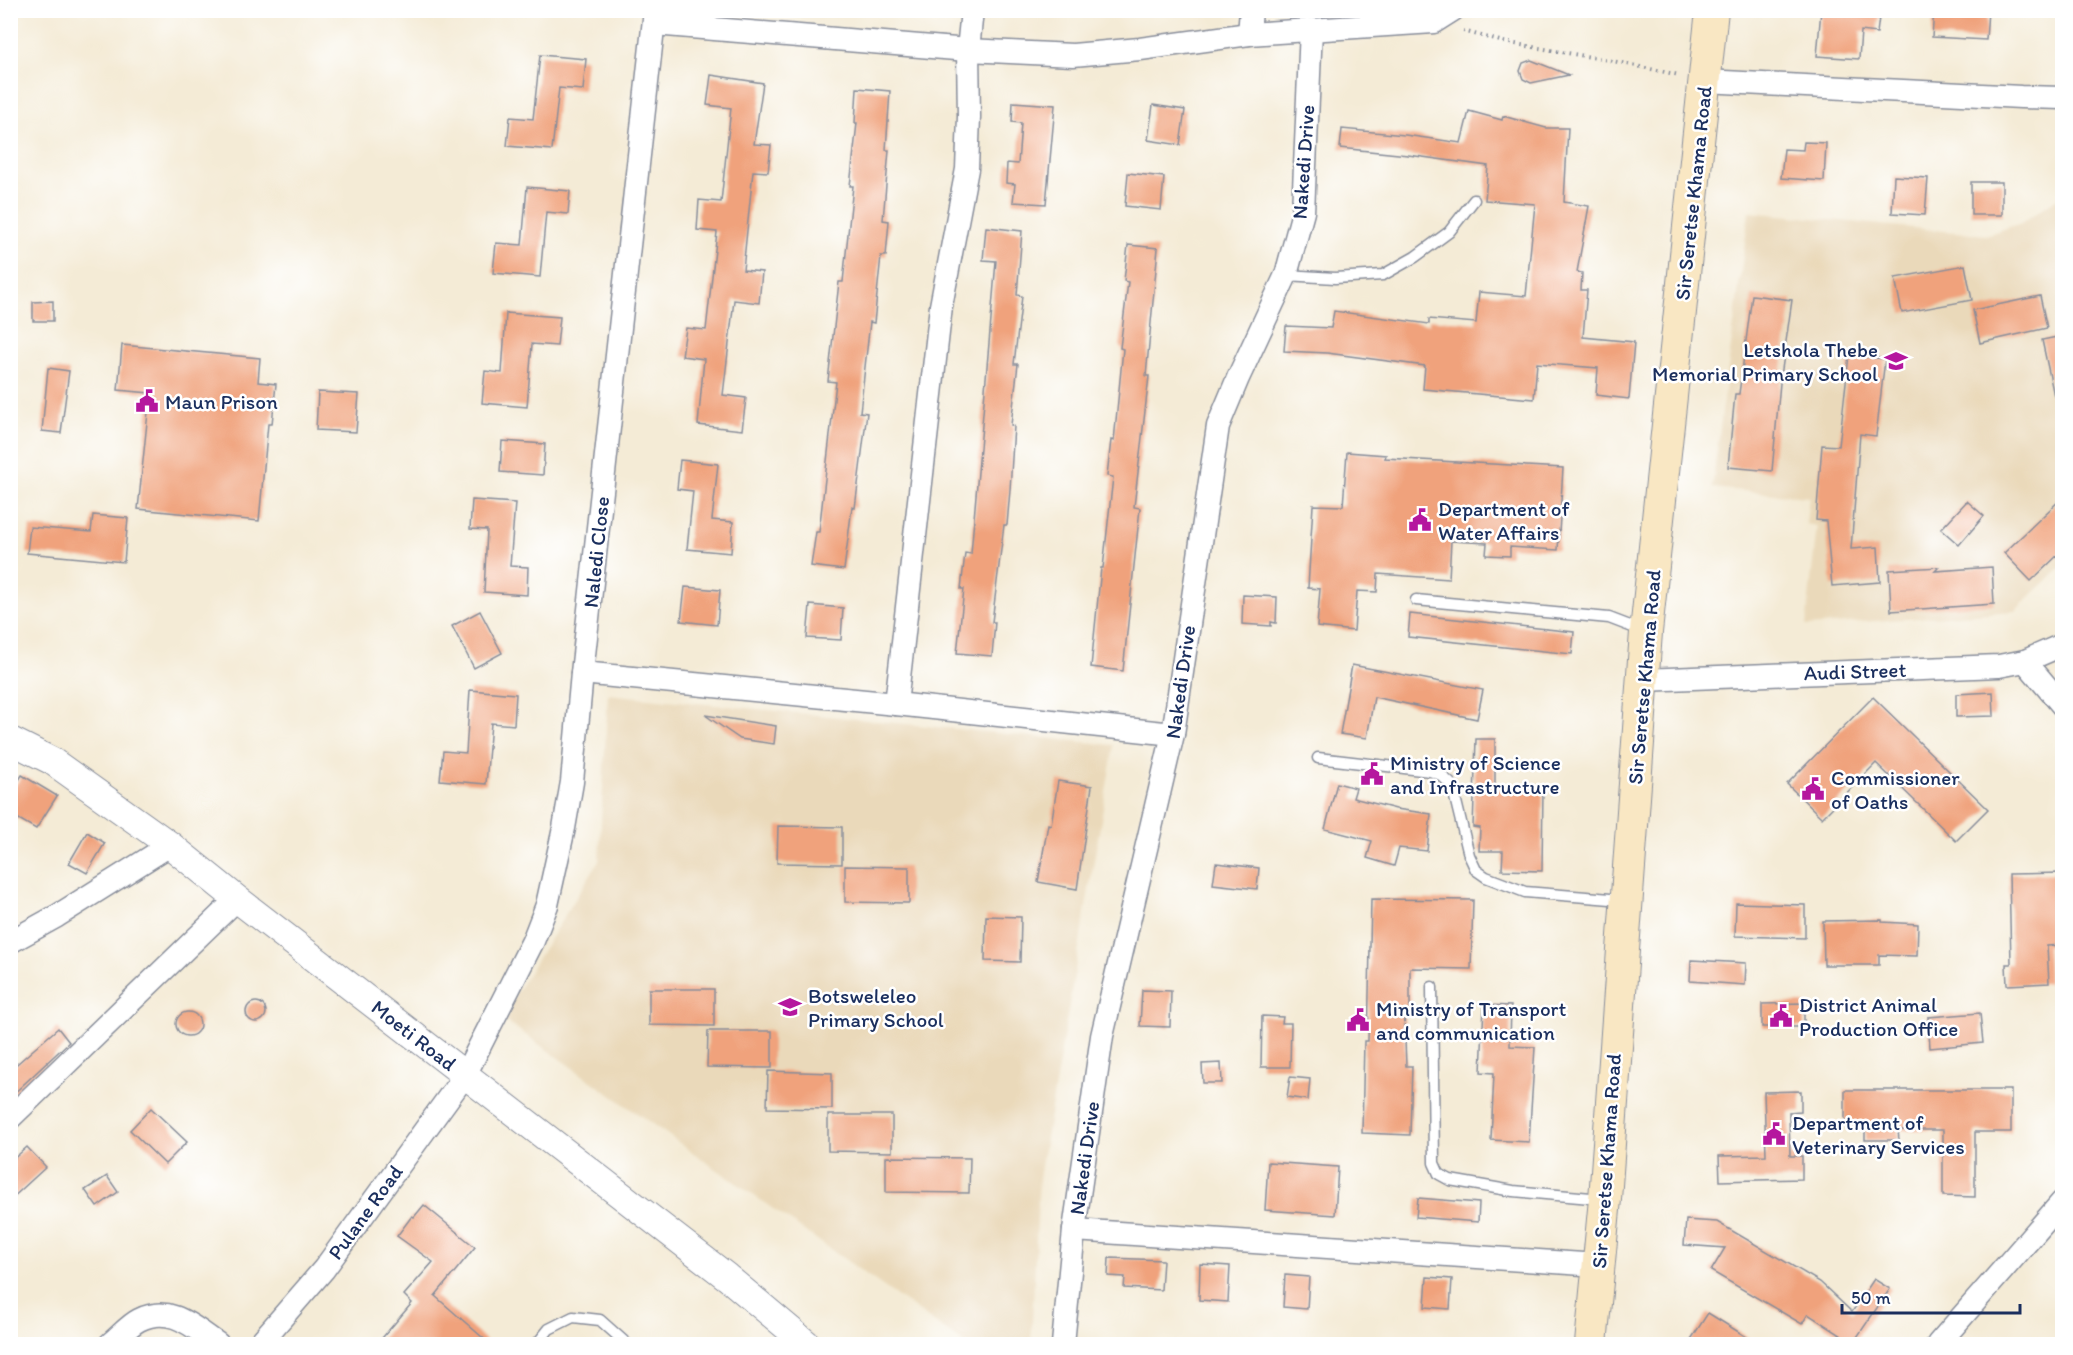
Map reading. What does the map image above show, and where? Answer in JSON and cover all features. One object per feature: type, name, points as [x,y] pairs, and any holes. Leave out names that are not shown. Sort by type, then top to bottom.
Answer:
[{"type":"main road","name":"Sir Seretse Khama Road","points":[[1591,1344],[1605,1199],[1646,632],[1712,10]]},
{"type":"street","points":[[897,704],[941,306],[967,169],[968,50],[972,10]]},
{"type":"street","points":[[1249,34],[1251,10]]},
{"type":"street","points":[[654,17],[968,50],[1073,55],[1140,49],[1249,34],[1434,22],[1453,10]]},
{"type":"street","name":"Naledi Close","points":[[465,1075],[533,941],[556,872],[572,782],[654,17]]},
{"type":"street","name":"Nakedi Drive","points":[[1063,1344],[1074,1230],[1102,1036],[1173,734],[1218,426],[1286,275],[1303,212],[1311,29]]},
{"type":"street","points":[[1705,81],[2062,98]]},
{"type":"street","name":"Audi Street","points":[[1644,680],[1999,666],[2025,661],[2062,645]]},
{"type":"street","points":[[2025,661],[2062,705]]},
{"type":"street","points":[[582,673],[1173,734]]},
{"type":"street","name":"Moeti Road","points":[[10,740],[52,761],[170,845],[727,1277],[807,1344]]},
{"type":"street","points":[[10,942],[57,916],[170,845]]},
{"type":"street","points":[[10,1118],[237,899]]},
{"type":"street","name":"Pulane Road","points":[[259,1344],[324,1269],[465,1075]]},
{"type":"street","points":[[1938,1344],[2062,1202]]},
{"type":"street","points":[[1074,1230],[1598,1265]]},
{"type":"street","points":[[110,1344],[137,1321],[158,1313],[184,1320],[218,1344]]},
{"type":"lane","points":[[1286,275],[1335,278],[1383,274],[1415,257],[1449,232],[1474,200]]},
{"type":"lane","points":[[1416,600],[1609,618],[1646,632]]},
{"type":"lane","points":[[1318,758],[1441,774],[1452,785],[1469,855],[1476,870],[1486,877],[1525,892],[1626,900]]},
{"type":"lane","points":[[1432,987],[1434,1163],[1439,1174],[1450,1180],[1514,1191],[1605,1199]]},
{"type":"lane","points":[[537,1344],[549,1329],[573,1317],[600,1320],[627,1344]]},
{"type":"path","points":[[1434,22],[1504,42],[1608,60],[1705,81]]},
{"type":"shaded area","name":"Letshola Thebe Memorial Primary School","points":[[2062,195],[2062,566],[2015,611],[1806,626],[1817,526],[1806,524],[1809,497],[1712,488],[1749,212],[1986,235],[2021,223]]},
{"type":"shaded area","name":"Botsweleleo Primary School","points":[[608,694],[1114,745],[1039,1178],[1031,1344],[965,1344],[506,1021],[516,993],[599,861]]},
{"type":"building","points":[[1821,10],[1880,10],[1877,33],[1861,31],[1859,59],[1817,56]]},
{"type":"building","points":[[1934,10],[1988,10],[1986,40],[1932,37]]},
{"type":"building","points":[[540,55],[586,59],[583,90],[559,88],[552,150],[507,146],[510,117],[533,119]]},
{"type":"building","points":[[1531,60],[1569,75],[1531,83],[1523,79],[1520,71],[1523,63]]},
{"type":"building","points":[[711,75],[763,83],[754,144],[771,145],[768,172],[753,171],[743,270],[762,272],[759,303],[734,300],[723,395],[746,398],[742,430],[698,425],[704,359],[682,356],[686,328],[706,330],[717,232],[697,230],[699,200],[721,202],[731,108],[707,105]]},
{"type":"building","points":[[857,88],[890,91],[886,150],[889,150],[883,220],[889,221],[886,256],[881,256],[874,323],[870,322],[860,412],[867,413],[855,508],[852,507],[844,570],[811,566],[816,532],[819,532],[836,382],[828,381],[839,282],[843,282],[853,186],[850,186],[857,123],[855,123]]},
{"type":"building","points":[[1013,102],[1055,105],[1046,204],[1013,202],[1015,184],[1006,183],[1007,163],[1018,164],[1021,123],[1012,122]]},
{"type":"building","points":[[1153,105],[1185,110],[1180,145],[1148,140]]},
{"type":"building","points":[[1469,111],[1502,120],[1503,116],[1546,128],[1568,128],[1564,202],[1589,206],[1577,272],[1582,273],[1581,290],[1587,290],[1583,337],[1634,342],[1629,399],[1596,395],[1598,368],[1537,363],[1534,399],[1423,389],[1425,366],[1327,353],[1284,351],[1286,326],[1331,328],[1334,311],[1429,324],[1429,319],[1476,323],[1479,292],[1526,296],[1535,204],[1485,200],[1488,166],[1340,148],[1342,129],[1461,143]]},
{"type":"building","points":[[1804,142],[1826,143],[1824,181],[1781,178],[1784,149],[1803,150]]},
{"type":"building","points":[[1128,173],[1164,177],[1161,210],[1125,206]]},
{"type":"building","points":[[1894,176],[1928,178],[1925,215],[1892,213]]},
{"type":"building","points":[[1971,182],[2002,182],[2002,215],[1971,215]]},
{"type":"building","points":[[527,187],[570,191],[568,214],[546,212],[540,277],[493,273],[496,243],[522,245]]},
{"type":"building","points":[[986,227],[1022,231],[1017,295],[1022,296],[1014,364],[1018,364],[1011,425],[1014,426],[1010,490],[992,622],[995,622],[992,656],[957,653],[964,589],[961,589],[965,553],[971,554],[996,261],[983,260]]},
{"type":"building","points":[[1128,245],[1158,248],[1146,376],[1149,376],[1134,507],[1140,508],[1123,671],[1091,667],[1113,477],[1107,476],[1111,440],[1114,441],[1123,349],[1120,348],[1128,282],[1124,281]]},
{"type":"building","points":[[1965,265],[1972,300],[1902,313],[1895,278]]},
{"type":"building","points":[[1752,295],[1792,300],[1780,383],[1772,471],[1728,467],[1735,394],[1739,394]]},
{"type":"building","points":[[2040,296],[2047,328],[1980,343],[1973,310]]},
{"type":"building","points":[[53,301],[53,321],[33,321],[33,302]]},
{"type":"building","points":[[506,313],[560,317],[557,346],[532,344],[527,407],[482,403],[485,371],[502,373]]},
{"type":"building","points":[[2062,336],[2062,395],[2054,396],[2042,340]]},
{"type":"building","points":[[122,345],[260,358],[258,382],[276,384],[272,424],[268,424],[259,521],[138,509],[150,393],[118,390]]},
{"type":"building","points":[[1849,355],[1885,359],[1876,436],[1860,434],[1851,549],[1878,547],[1880,582],[1832,586],[1826,521],[1816,520],[1822,445],[1839,446]]},
{"type":"building","points":[[48,368],[69,371],[61,433],[42,431]]},
{"type":"building","points":[[318,392],[359,394],[356,432],[316,430]]},
{"type":"building","points":[[502,441],[545,444],[543,475],[500,472]]},
{"type":"building","points":[[1347,452],[1386,455],[1385,458],[1563,468],[1558,550],[1510,547],[1510,556],[1486,555],[1487,543],[1451,541],[1449,579],[1378,574],[1377,592],[1357,591],[1354,631],[1317,627],[1320,589],[1308,588],[1313,505],[1343,506]]},
{"type":"building","points":[[680,460],[718,464],[712,520],[733,522],[731,553],[687,549],[693,491],[677,489]]},
{"type":"building","points":[[2062,498],[2062,551],[2031,581],[2004,553]]},
{"type":"building","points":[[472,500],[515,503],[510,566],[528,567],[527,595],[484,592],[487,530],[470,529]]},
{"type":"building","points":[[1967,501],[1984,516],[1959,545],[1941,529]]},
{"type":"building","points":[[93,515],[128,518],[124,562],[27,553],[30,527],[91,532]]},
{"type":"building","points":[[1939,567],[1935,571],[1992,567],[1994,604],[1891,611],[1889,570]]},
{"type":"building","points":[[685,587],[720,590],[717,625],[681,621]]},
{"type":"building","points":[[1243,595],[1277,597],[1276,623],[1271,622],[1271,626],[1242,624]]},
{"type":"building","points":[[810,605],[843,608],[841,640],[807,638]]},
{"type":"building","points":[[480,611],[502,653],[474,668],[452,626]]},
{"type":"building","points":[[1410,614],[1574,632],[1572,654],[1408,637]]},
{"type":"building","points":[[1352,665],[1483,690],[1477,719],[1374,697],[1367,738],[1340,734]]},
{"type":"building","points":[[470,690],[516,694],[514,725],[491,723],[486,784],[440,780],[443,751],[466,753]]},
{"type":"building","points":[[1993,692],[1994,716],[1956,717],[1956,694]]},
{"type":"building","points":[[1873,697],[1988,809],[1956,841],[1876,763],[1822,818],[1787,784]]},
{"type":"building","points":[[705,715],[776,726],[774,744],[740,739]]},
{"type":"building","points":[[1476,739],[1495,739],[1495,787],[1543,788],[1542,871],[1502,870],[1503,851],[1479,851],[1480,828],[1473,827]]},
{"type":"building","points":[[22,775],[57,796],[36,829],[10,814],[10,794]]},
{"type":"building","points":[[1058,781],[1092,786],[1077,889],[1038,882]]},
{"type":"building","points":[[1337,783],[1356,788],[1353,798],[1396,809],[1431,814],[1427,851],[1399,848],[1394,866],[1367,858],[1372,841],[1325,829]]},
{"type":"building","points":[[778,826],[842,827],[842,864],[777,863]]},
{"type":"building","points":[[87,832],[105,843],[87,873],[69,863]]},
{"type":"building","points":[[1216,863],[1259,868],[1257,889],[1213,884]]},
{"type":"building","points":[[845,866],[909,867],[909,903],[845,902]]},
{"type":"building","points":[[2062,873],[2062,945],[2047,946],[2049,983],[2007,985],[2006,964],[2011,964],[2009,874]]},
{"type":"building","points":[[1371,899],[1473,900],[1471,969],[1410,968],[1410,1012],[1404,1012],[1406,1066],[1412,1066],[1410,1135],[1362,1133],[1364,1041],[1368,1041]]},
{"type":"building","points":[[1736,903],[1805,905],[1805,938],[1735,936]]},
{"type":"building","points":[[986,916],[1021,917],[1020,962],[985,961]]},
{"type":"building","points":[[1882,920],[1882,922],[1918,924],[1917,956],[1879,955],[1879,965],[1824,965],[1823,921]]},
{"type":"building","points":[[1691,960],[1746,963],[1745,985],[1690,981]]},
{"type":"building","points":[[649,989],[714,989],[714,1026],[649,1025]]},
{"type":"building","points":[[1142,990],[1171,991],[1170,1027],[1140,1026]]},
{"type":"building","points":[[256,1002],[263,1005],[266,1012],[263,1019],[256,1022],[249,1019],[246,1012],[249,1005]]},
{"type":"building","points":[[1804,1003],[1804,1027],[1762,1027],[1762,1004]]},
{"type":"building","points":[[1484,1005],[1511,1006],[1510,1046],[1535,1047],[1529,1142],[1491,1140],[1494,1073],[1481,1072]]},
{"type":"building","points":[[188,1012],[197,1015],[200,1024],[197,1033],[188,1036],[179,1033],[176,1024],[179,1015]]},
{"type":"building","points":[[1980,1013],[1983,1043],[1930,1048],[1928,1017]]},
{"type":"building","points":[[1262,1016],[1283,1017],[1282,1023],[1291,1023],[1290,1067],[1261,1067]]},
{"type":"building","points":[[58,1028],[69,1042],[10,1097],[10,1070]]},
{"type":"building","points":[[708,1031],[772,1031],[772,1068],[707,1067]]},
{"type":"building","points":[[1221,1063],[1222,1083],[1203,1083],[1202,1064]]},
{"type":"building","points":[[768,1071],[832,1073],[832,1109],[767,1108]]},
{"type":"building","points":[[1290,1077],[1310,1079],[1308,1100],[1287,1097]]},
{"type":"building","points":[[1845,1090],[2011,1090],[2011,1132],[1975,1132],[1975,1197],[1943,1196],[1943,1130],[1898,1130],[1899,1140],[1865,1140],[1865,1123],[1845,1123]]},
{"type":"building","points":[[1801,1091],[1801,1111],[1789,1112],[1790,1156],[1802,1156],[1802,1179],[1720,1181],[1719,1156],[1766,1155],[1764,1092]]},
{"type":"building","points":[[151,1108],[187,1142],[165,1164],[130,1130]]},
{"type":"building","points":[[828,1115],[892,1115],[892,1152],[828,1151]]},
{"type":"building","points":[[27,1147],[46,1167],[10,1200],[10,1162]]},
{"type":"building","points":[[886,1157],[970,1158],[969,1193],[886,1192]]},
{"type":"building","points":[[1268,1162],[1338,1167],[1335,1215],[1265,1210]]},
{"type":"building","points":[[107,1176],[118,1192],[97,1207],[85,1190]]},
{"type":"building","points":[[1418,1198],[1479,1203],[1478,1222],[1416,1217]]},
{"type":"building","points":[[424,1205],[475,1247],[435,1296],[490,1344],[377,1344],[412,1303],[404,1295],[433,1262],[397,1236],[412,1216],[414,1217]]},
{"type":"building","points":[[1686,1220],[1717,1222],[1820,1282],[1852,1312],[1874,1279],[1890,1289],[1853,1343],[1808,1314],[1802,1324],[1711,1271],[1725,1248],[1684,1245]]},
{"type":"building","points":[[1109,1258],[1163,1260],[1161,1290],[1124,1288],[1125,1277],[1108,1276]]},
{"type":"building","points":[[1200,1264],[1230,1266],[1228,1302],[1199,1300]]},
{"type":"building","points":[[1285,1275],[1309,1277],[1307,1309],[1283,1307]]},
{"type":"building","points":[[1427,1277],[1452,1279],[1450,1309],[1425,1307]]},
{"type":"building","points":[[1708,1313],[1758,1344],[1688,1344]]},
{"type":"place","name":"Letshola Thebe Memorial Primary School","points":[[1896,361]]},
{"type":"place","name":"Maun Prison","points":[[147,401]]},
{"type":"place","name":"Department of Water Affairs","points":[[1420,520]]},
{"type":"place","name":"Ministry of Science and Infrastructure","points":[[1372,774]]},
{"type":"place","name":"Commissioner of Oaths","points":[[1813,789]]},
{"type":"place","name":"Botsweleleo Primary School","points":[[790,1007]]},
{"type":"place","name":"District Animal Production Office","points":[[1781,1016]]},
{"type":"place","name":"Ministry of Transport and communication","points":[[1358,1020]]},
{"type":"place","name":"Department of Veterinary Services","points":[[1774,1134]]}]
